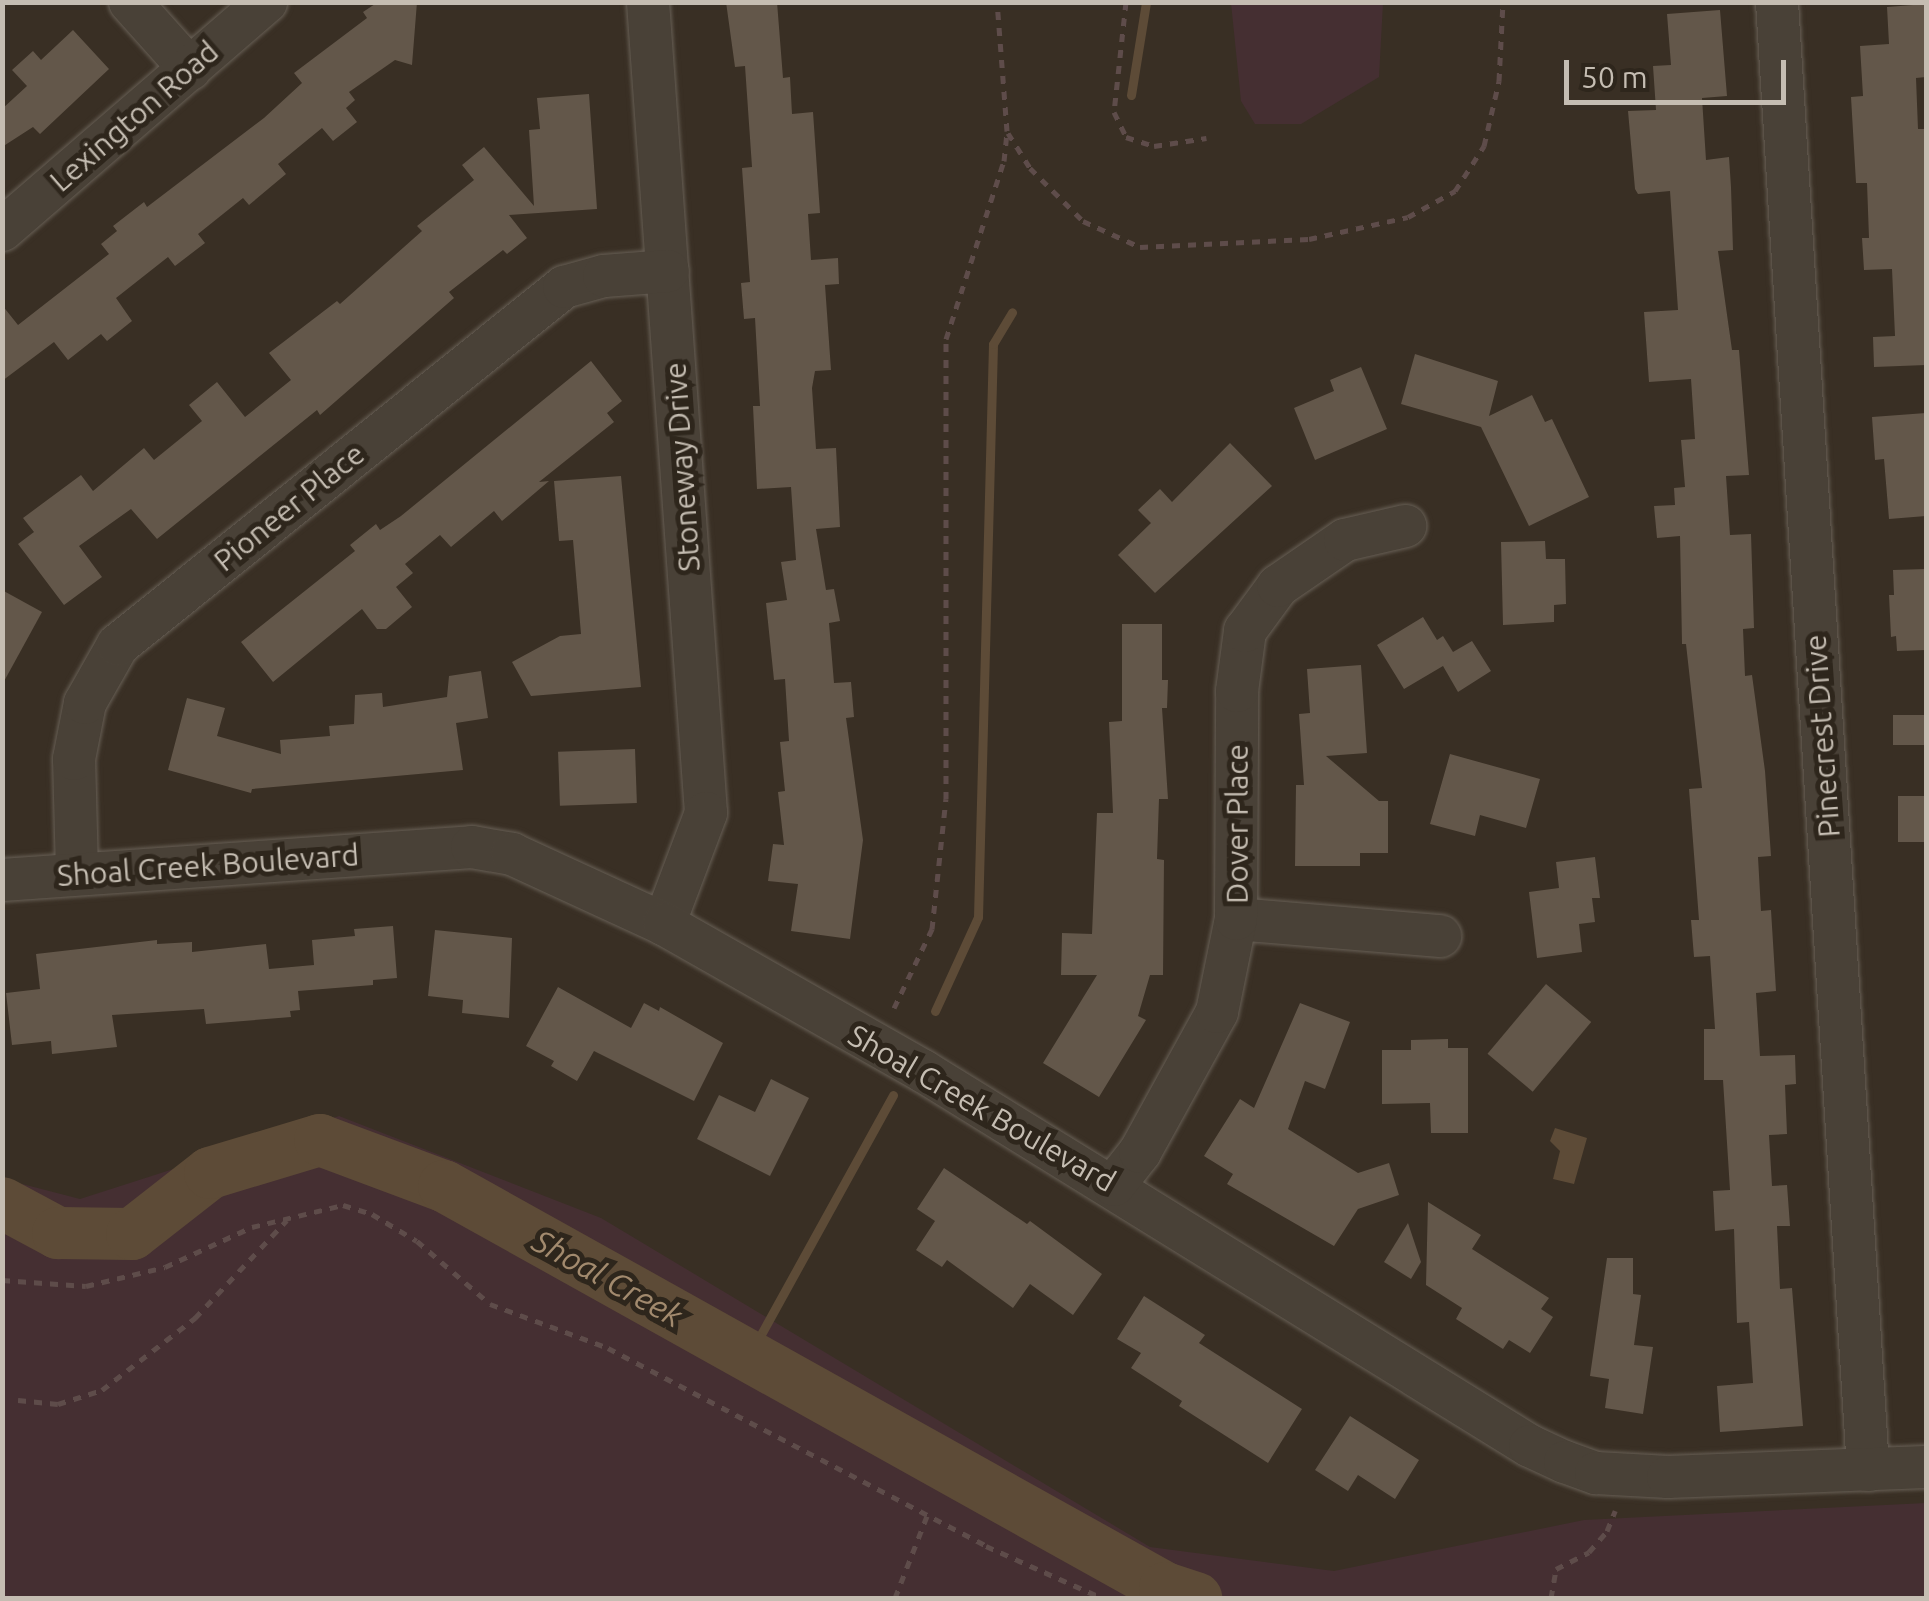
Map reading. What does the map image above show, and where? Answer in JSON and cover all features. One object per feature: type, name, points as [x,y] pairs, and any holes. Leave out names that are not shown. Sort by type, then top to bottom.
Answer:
[{"type":"street","points":[[130,2],[190,69]]},
{"type":"street","name":"Lexington Road","points":[[2,230],[266,2]]},
{"type":"street","name":"Stoneway Drive","points":[[648,2],[706,813],[664,924]]},
{"type":"street","name":"Pinecrest Drive","points":[[1777,2],[1868,1470]]},
{"type":"street","name":"Pioneer Place","points":[[78,872],[74,759],[85,703],[118,645],[564,287],[604,276],[668,272]]},
{"type":"street","name":"Dover Place","points":[[1114,1185],[1140,1152],[1217,1012],[1236,919],[1237,691],[1246,631],[1278,586],[1345,540],[1405,526]]},
{"type":"street","name":"Shoal Creek Boulevard","points":[[2,880],[472,848],[550,868],[664,924],[909,1064],[1114,1185],[1530,1446],[1565,1462],[1623,1476],[1926,1466]]},
{"type":"street","points":[[1236,919],[1440,936]]},
{"type":"path","points":[[894,1008],[932,929],[946,799],[946,339],[1004,161],[1007,131],[997,2]]},
{"type":"path","points":[[1126,2],[1114,112],[1126,138],[1154,146],[1206,138]]},
{"type":"path","points":[[1007,131],[1030,168],[1083,221],[1140,247],[1310,239],[1408,217],[1455,191],[1484,146],[1499,81],[1503,2]]},
{"type":"path","points":[[2,1280],[86,1286],[165,1268],[252,1227],[343,1205],[372,1214],[417,1241],[490,1304],[608,1348],[927,1516],[1102,1598]]},
{"type":"path","points":[[18,1400],[58,1404],[102,1390],[194,1318],[289,1218]]},
{"type":"path","points":[[1550,1598],[1556,1569],[1590,1552],[1607,1531],[1616,1508]]},
{"type":"path","points":[[896,1598],[927,1516]]},
{"type":"shaded area","points":[[1231,3],[1383,3],[1379,77],[1301,124],[1255,124],[1241,101]]},
{"type":"shaded area","points":[[339,1116],[601,1218],[1150,1547],[1334,1571],[1584,1520],[1926,1503],[1926,1598],[3,1598],[3,1179],[80,1199]]},
{"type":"shaded area","points":[[1555,1128],[1587,1138],[1574,1184],[1553,1179],[1560,1151],[1550,1141]]},
{"type":"building","points":[[378,2],[417,2],[412,65],[395,60],[349,92],[355,100],[346,108],[357,122],[333,141],[322,128],[278,164],[286,174],[249,205],[243,198],[198,234],[205,243],[175,266],[168,257],[116,298],[132,321],[107,341],[101,334],[68,360],[54,342],[2,381],[2,305],[18,325],[109,254],[101,244],[117,231],[113,226],[144,202],[147,207],[264,118],[302,83],[294,73],[367,18],[363,12]]},
{"type":"building","points":[[726,2],[777,2],[783,78],[790,77],[792,114],[813,112],[820,213],[808,214],[811,260],[838,258],[839,284],[825,285],[831,370],[815,371],[812,388],[816,449],[836,448],[840,527],[816,529],[826,590],[834,589],[840,621],[829,623],[834,683],[851,682],[854,717],[846,718],[863,840],[850,939],[791,931],[798,884],[768,881],[773,844],[784,845],[778,792],[785,791],[780,742],[789,741],[785,679],[774,680],[766,603],[787,600],[781,562],[796,560],[791,487],[757,489],[753,406],[760,406],[755,318],[744,319],[741,283],[750,282],[742,168],[752,167],[745,66],[735,67]]},
{"type":"building","points":[[1926,4],[1926,77],[1916,78],[1918,129],[1926,129],[1926,365],[1874,367],[1873,337],[1895,336],[1892,269],[1864,270],[1862,238],[1869,238],[1867,183],[1856,183],[1851,97],[1863,96],[1860,46],[1889,44],[1887,7]]},
{"type":"building","points":[[1720,10],[1727,96],[1702,98],[1706,160],[1729,157],[1733,250],[1718,251],[1732,350],[1739,350],[1749,475],[1726,476],[1730,535],[1751,534],[1754,628],[1743,629],[1745,676],[1752,675],[1765,771],[1771,856],[1758,857],[1761,911],[1771,910],[1776,991],[1756,993],[1760,1056],[1795,1055],[1796,1084],[1785,1085],[1787,1134],[1769,1135],[1772,1186],[1787,1185],[1790,1226],[1777,1226],[1780,1289],[1792,1288],[1803,1426],[1720,1432],[1717,1386],[1753,1383],[1749,1322],[1737,1323],[1734,1229],[1715,1231],[1713,1191],[1730,1190],[1723,1080],[1704,1080],[1704,1029],[1715,1029],[1710,956],[1694,957],[1691,920],[1699,920],[1689,789],[1702,788],[1686,644],[1682,644],[1680,536],[1657,538],[1654,506],[1675,505],[1674,488],[1685,487],[1681,440],[1695,439],[1691,379],[1649,382],[1644,312],[1678,310],[1670,191],[1638,194],[1635,189],[1628,111],[1656,110],[1653,66],[1671,65],[1667,14]]},
{"type":"building","points":[[73,30],[109,69],[40,134],[33,127],[2,147],[2,109],[27,86],[12,70],[33,51],[41,60]]},
{"type":"building","points":[[589,94],[597,209],[509,215],[527,238],[507,254],[503,250],[449,292],[454,298],[320,415],[317,410],[157,539],[131,509],[79,546],[102,577],[64,605],[18,544],[34,532],[23,518],[81,475],[93,491],[144,448],[154,460],[202,421],[189,405],[217,382],[245,417],[291,380],[269,353],[337,301],[340,304],[422,231],[417,226],[474,180],[462,165],[484,147],[534,206],[529,130],[540,129],[537,98]]},
{"type":"building","points":[[1415,354],[1498,381],[1489,416],[1532,395],[1545,422],[1552,419],[1589,497],[1529,526],[1481,427],[1401,404]]},
{"type":"building","points":[[591,361],[622,401],[607,413],[614,422],[539,482],[549,481],[502,521],[494,511],[451,547],[440,535],[405,564],[413,573],[396,587],[412,607],[386,629],[377,629],[362,609],[273,682],[241,642],[355,551],[350,545],[376,524],[380,530],[401,516]]},
{"type":"building","points":[[1361,367],[1387,429],[1315,460],[1294,408],[1334,391],[1330,380]]},
{"type":"building","points":[[1926,413],[1926,516],[1889,519],[1884,459],[1875,460],[1872,417]]},
{"type":"building","points":[[1230,443],[1272,486],[1155,593],[1118,555],[1151,523],[1138,510],[1160,489],[1172,502]]},
{"type":"building","points":[[621,476],[641,687],[531,696],[512,662],[560,636],[581,634],[573,540],[559,541],[554,481]]},
{"type":"building","points":[[1545,541],[1546,559],[1565,559],[1566,604],[1554,605],[1554,622],[1503,625],[1501,542]]},
{"type":"building","points":[[1926,569],[1926,650],[1897,651],[1896,636],[1891,637],[1889,595],[1894,595],[1893,570]]},
{"type":"building","points":[[2,590],[42,612],[2,685]]},
{"type":"building","points":[[1423,617],[1437,640],[1443,636],[1453,652],[1472,641],[1491,671],[1458,692],[1443,666],[1404,689],[1377,645]]},
{"type":"building","points":[[1122,624],[1162,624],[1162,680],[1168,680],[1167,708],[1162,708],[1168,799],[1159,799],[1157,859],[1164,860],[1163,975],[1150,975],[1138,1016],[1146,1020],[1099,1097],[1043,1063],[1097,975],[1061,975],[1062,933],[1092,934],[1097,813],[1113,813],[1109,722],[1122,721]]},
{"type":"building","points":[[1361,665],[1367,753],[1326,756],[1379,801],[1388,801],[1388,853],[1360,853],[1360,866],[1295,866],[1296,785],[1304,785],[1299,714],[1310,713],[1307,669]]},
{"type":"building","points":[[481,671],[488,718],[456,723],[463,770],[252,789],[251,793],[168,770],[187,698],[225,708],[217,736],[281,754],[280,740],[330,736],[329,726],[354,724],[355,695],[382,693],[383,707],[447,697],[449,676]]},
{"type":"building","points":[[1893,715],[1926,715],[1926,745],[1893,745]]},
{"type":"building","points":[[635,749],[637,803],[560,806],[558,752]]},
{"type":"building","points":[[1450,754],[1540,779],[1526,828],[1480,815],[1475,836],[1430,824]]},
{"type":"building","points":[[1898,796],[1926,796],[1926,842],[1898,842]]},
{"type":"building","points":[[1595,857],[1600,898],[1592,898],[1595,922],[1579,924],[1582,952],[1537,958],[1529,892],[1559,888],[1556,862]]},
{"type":"building","points":[[393,926],[397,978],[373,980],[373,985],[298,991],[300,1010],[290,1011],[291,1017],[206,1024],[204,1009],[112,1015],[117,1047],[52,1054],[51,1041],[12,1045],[6,993],[40,989],[36,954],[157,940],[157,944],[192,942],[192,952],[266,944],[269,969],[314,965],[312,940],[355,936],[354,929]]},
{"type":"building","points":[[435,930],[512,938],[509,1018],[462,1013],[463,1000],[428,996]]},
{"type":"building","points":[[1546,984],[1591,1022],[1533,1092],[1488,1054]]},
{"type":"building","points":[[558,987],[631,1028],[644,1003],[659,1011],[660,1007],[723,1043],[694,1101],[594,1051],[577,1081],[551,1066],[554,1061],[526,1046]]},
{"type":"building","points":[[1300,1003],[1350,1022],[1325,1089],[1305,1081],[1288,1129],[1358,1173],[1389,1163],[1399,1195],[1358,1209],[1334,1246],[1227,1184],[1233,1174],[1204,1156],[1240,1099],[1254,1108]]},
{"type":"building","points":[[1448,1039],[1448,1048],[1468,1048],[1468,1133],[1431,1133],[1430,1103],[1382,1104],[1382,1050],[1411,1050],[1411,1040]]},
{"type":"building","points":[[771,1079],[809,1098],[770,1176],[697,1139],[719,1095],[755,1112]]},
{"type":"building","points":[[944,1168],[1027,1224],[1030,1221],[1102,1274],[1073,1315],[1030,1284],[1013,1308],[947,1260],[942,1267],[916,1250],[935,1221],[917,1209]]},
{"type":"building","points":[[1428,1202],[1481,1235],[1472,1249],[1549,1298],[1541,1309],[1553,1317],[1530,1353],[1509,1340],[1503,1349],[1456,1319],[1462,1308],[1426,1285]]},
{"type":"building","points":[[1408,1223],[1421,1262],[1411,1279],[1384,1262]]},
{"type":"building","points":[[1607,1258],[1633,1258],[1633,1294],[1641,1295],[1634,1345],[1653,1347],[1643,1414],[1605,1408],[1609,1379],[1590,1376]]},
{"type":"building","points":[[1144,1296],[1205,1335],[1199,1343],[1302,1409],[1268,1463],[1179,1406],[1182,1401],[1131,1368],[1141,1353],[1117,1339]]},
{"type":"building","points":[[1350,1416],[1419,1460],[1395,1499],[1358,1475],[1348,1491],[1315,1470]]},
{"type":"waterway","points":[[1131,95],[1146,2]]},
{"type":"waterway","points":[[935,1011],[978,917],[993,344],[1012,312]]},
{"type":"waterway","points":[[749,1356],[893,1095]]},
{"type":"waterway","name":"Shoal Creek","points":[[2,1203],[58,1233],[132,1234],[210,1173],[320,1140],[444,1186],[1165,1588],[1196,1598]]}]
